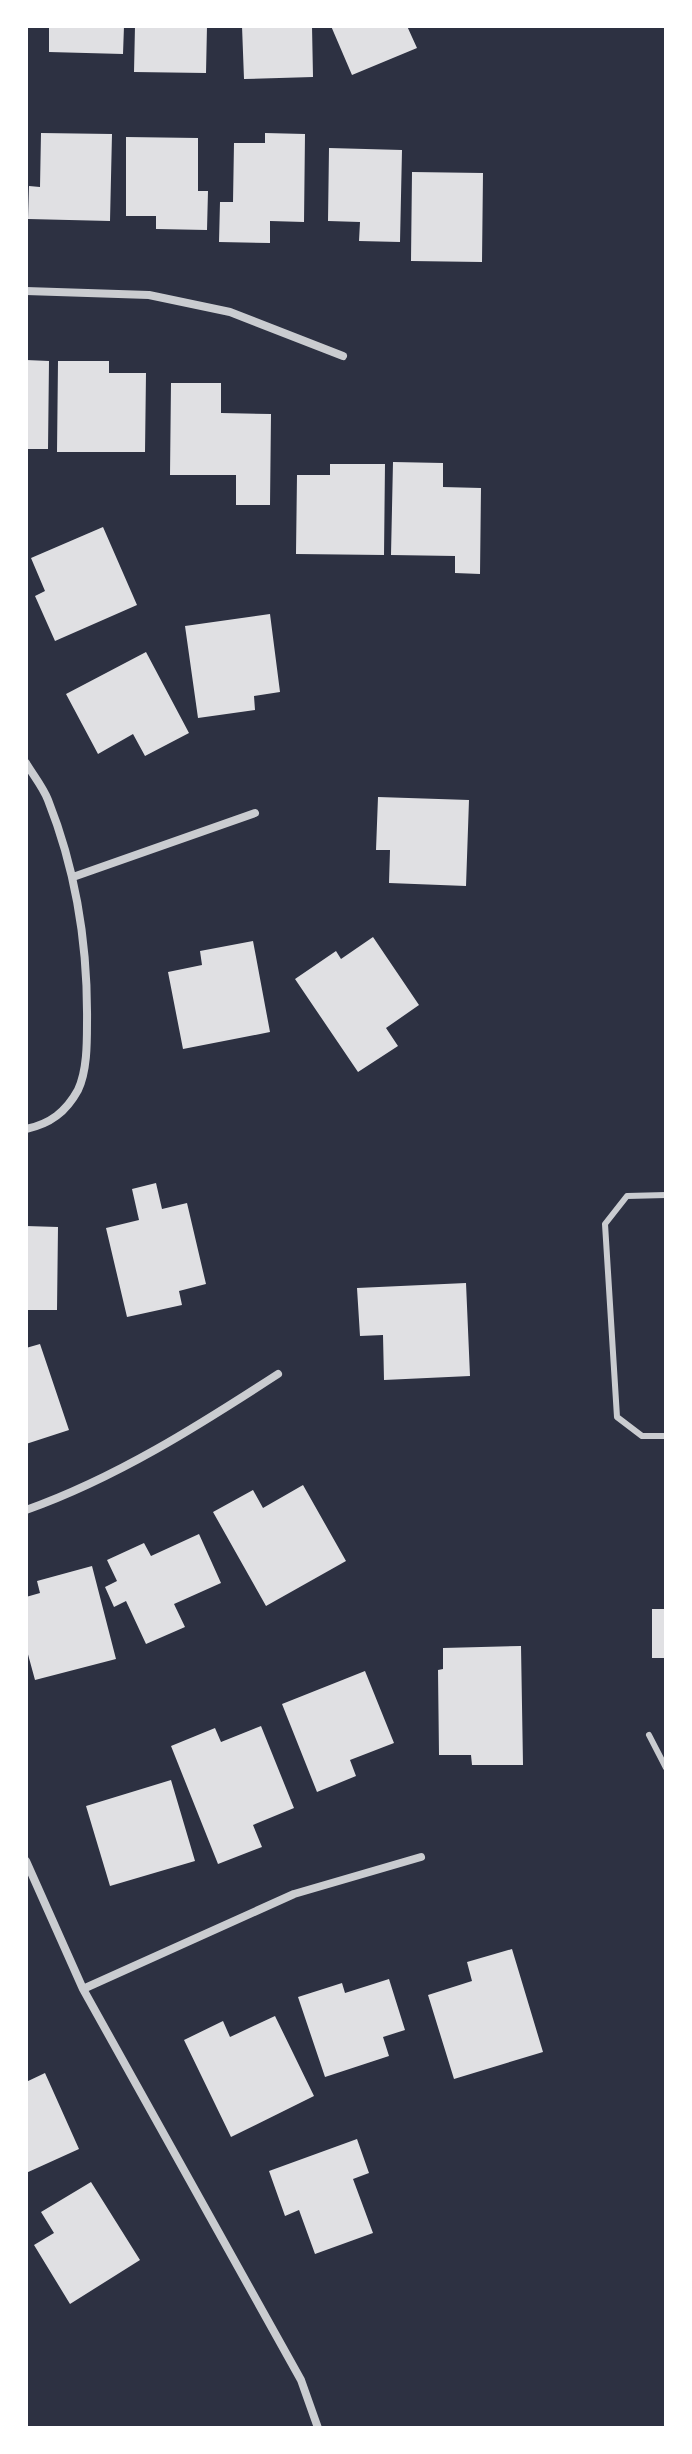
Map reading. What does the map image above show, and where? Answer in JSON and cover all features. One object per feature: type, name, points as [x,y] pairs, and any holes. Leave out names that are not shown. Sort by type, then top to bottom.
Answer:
[{"type":"street","points":[[26,291],[149,295],[230,312],[343,356]]},
{"type":"street","points":[[26,763],[47,797],[73,877],[82,916],[87,969],[87,1040],[78,1089],[62,1113],[44,1125],[26,1129]]},
{"type":"street","points":[[73,877],[255,813]]},
{"type":"street","points":[[26,1510],[70,1494],[197,1426],[278,1374]]},
{"type":"street","points":[[83,1989],[294,1894],[421,1857]]},
{"type":"street","points":[[26,1861],[83,1989],[301,2380],[318,2428]]},
{"type":"lane","points":[[666,1195],[627,1196],[605,1224],[617,1417],[642,1436],[666,1436]]},
{"type":"lane","points":[[649,1735],[666,1768]]},
{"type":"building","points":[[49,26],[124,26],[123,54],[49,52]]},
{"type":"building","points":[[135,26],[207,26],[206,73],[134,72]]},
{"type":"building","points":[[242,26],[312,26],[313,77],[244,79]]},
{"type":"building","points":[[331,26],[407,26],[417,48],[352,75]]},
{"type":"building","points":[[41,133],[112,134],[110,221],[28,219],[29,186],[40,187]]},
{"type":"building","points":[[265,133],[305,134],[304,222],[270,221],[270,243],[219,242],[220,202],[233,202],[234,143],[265,143]]},
{"type":"building","points":[[126,137],[198,138],[198,191],[208,191],[207,230],[156,229],[156,216],[126,216]]},
{"type":"building","points":[[329,148],[402,150],[400,242],[359,241],[360,222],[328,221]]},
{"type":"building","points":[[412,172],[483,173],[482,262],[411,261]]},
{"type":"building","points":[[26,360],[49,361],[48,449],[26,449]]},
{"type":"building","points":[[58,361],[109,361],[109,373],[146,373],[145,452],[57,452]]},
{"type":"building","points":[[171,383],[221,383],[221,413],[271,414],[270,505],[236,505],[236,475],[170,475]]},
{"type":"building","points":[[393,462],[443,463],[443,487],[481,488],[480,574],[455,573],[455,556],[391,555]]},
{"type":"building","points":[[330,464],[385,464],[384,555],[296,554],[297,475],[330,475]]},
{"type":"building","points":[[103,527],[137,605],[55,641],[35,596],[45,591],[31,558]]},
{"type":"building","points":[[270,614],[280,692],[254,696],[255,710],[198,718],[185,626]]},
{"type":"building","points":[[146,652],[189,733],[145,756],[133,734],[98,754],[66,694]]},
{"type":"building","points":[[378,797],[469,800],[466,886],[389,883],[390,850],[376,850]]},
{"type":"building","points":[[373,937],[419,1005],[386,1028],[398,1046],[358,1072],[295,979],[336,951],[341,959]]},
{"type":"building","points":[[253,941],[270,1032],[183,1049],[168,972],[202,965],[200,951]]},
{"type":"building","points":[[156,1183],[162,1209],[187,1203],[206,1284],[179,1291],[182,1305],[127,1317],[106,1228],[139,1220],[132,1189]]},
{"type":"building","points":[[26,1226],[58,1227],[57,1310],[26,1310]]},
{"type":"building","points":[[466,1283],[470,1376],[384,1380],[383,1335],[360,1336],[357,1288]]},
{"type":"building","points":[[40,1344],[69,1430],[26,1444],[26,1348]]},
{"type":"building","points":[[303,1485],[346,1561],[266,1606],[213,1512],[253,1490],[263,1508]]},
{"type":"building","points":[[199,1534],[221,1583],[174,1604],[185,1627],[146,1644],[126,1601],[114,1607],[105,1587],[117,1581],[107,1560],[144,1543],[151,1556]]},
{"type":"building","points":[[92,1566],[116,1659],[35,1680],[26,1647],[26,1597],[40,1593],[37,1581]]},
{"type":"building","points":[[652,1609],[666,1609],[666,1658],[652,1658]]},
{"type":"building","points":[[521,1646],[523,1765],[472,1765],[471,1755],[439,1755],[438,1670],[443,1669],[443,1648]]},
{"type":"building","points":[[365,1671],[394,1743],[350,1760],[356,1776],[317,1792],[282,1704]]},
{"type":"building","points":[[261,1726],[294,1808],[253,1825],[262,1847],[218,1864],[171,1746],[215,1728],[221,1742]]},
{"type":"building","points":[[171,1780],[195,1861],[110,1886],[86,1806]]},
{"type":"building","points":[[512,1949],[543,2052],[454,2079],[428,1995],[472,1981],[467,1962]]},
{"type":"building","points":[[389,1979],[405,2030],[383,2037],[389,2056],[325,2077],[298,1997],[342,1983],[345,1993]]},
{"type":"building","points":[[275,2016],[314,2096],[231,2137],[184,2040],[223,2021],[230,2037]]},
{"type":"building","points":[[45,2073],[79,2149],[26,2173],[26,2082]]},
{"type":"building","points":[[357,2139],[369,2173],[353,2179],[373,2233],[315,2254],[299,2210],[285,2216],[269,2171]]},
{"type":"building","points":[[91,2182],[140,2260],[70,2304],[34,2245],[54,2233],[41,2212]]}]
